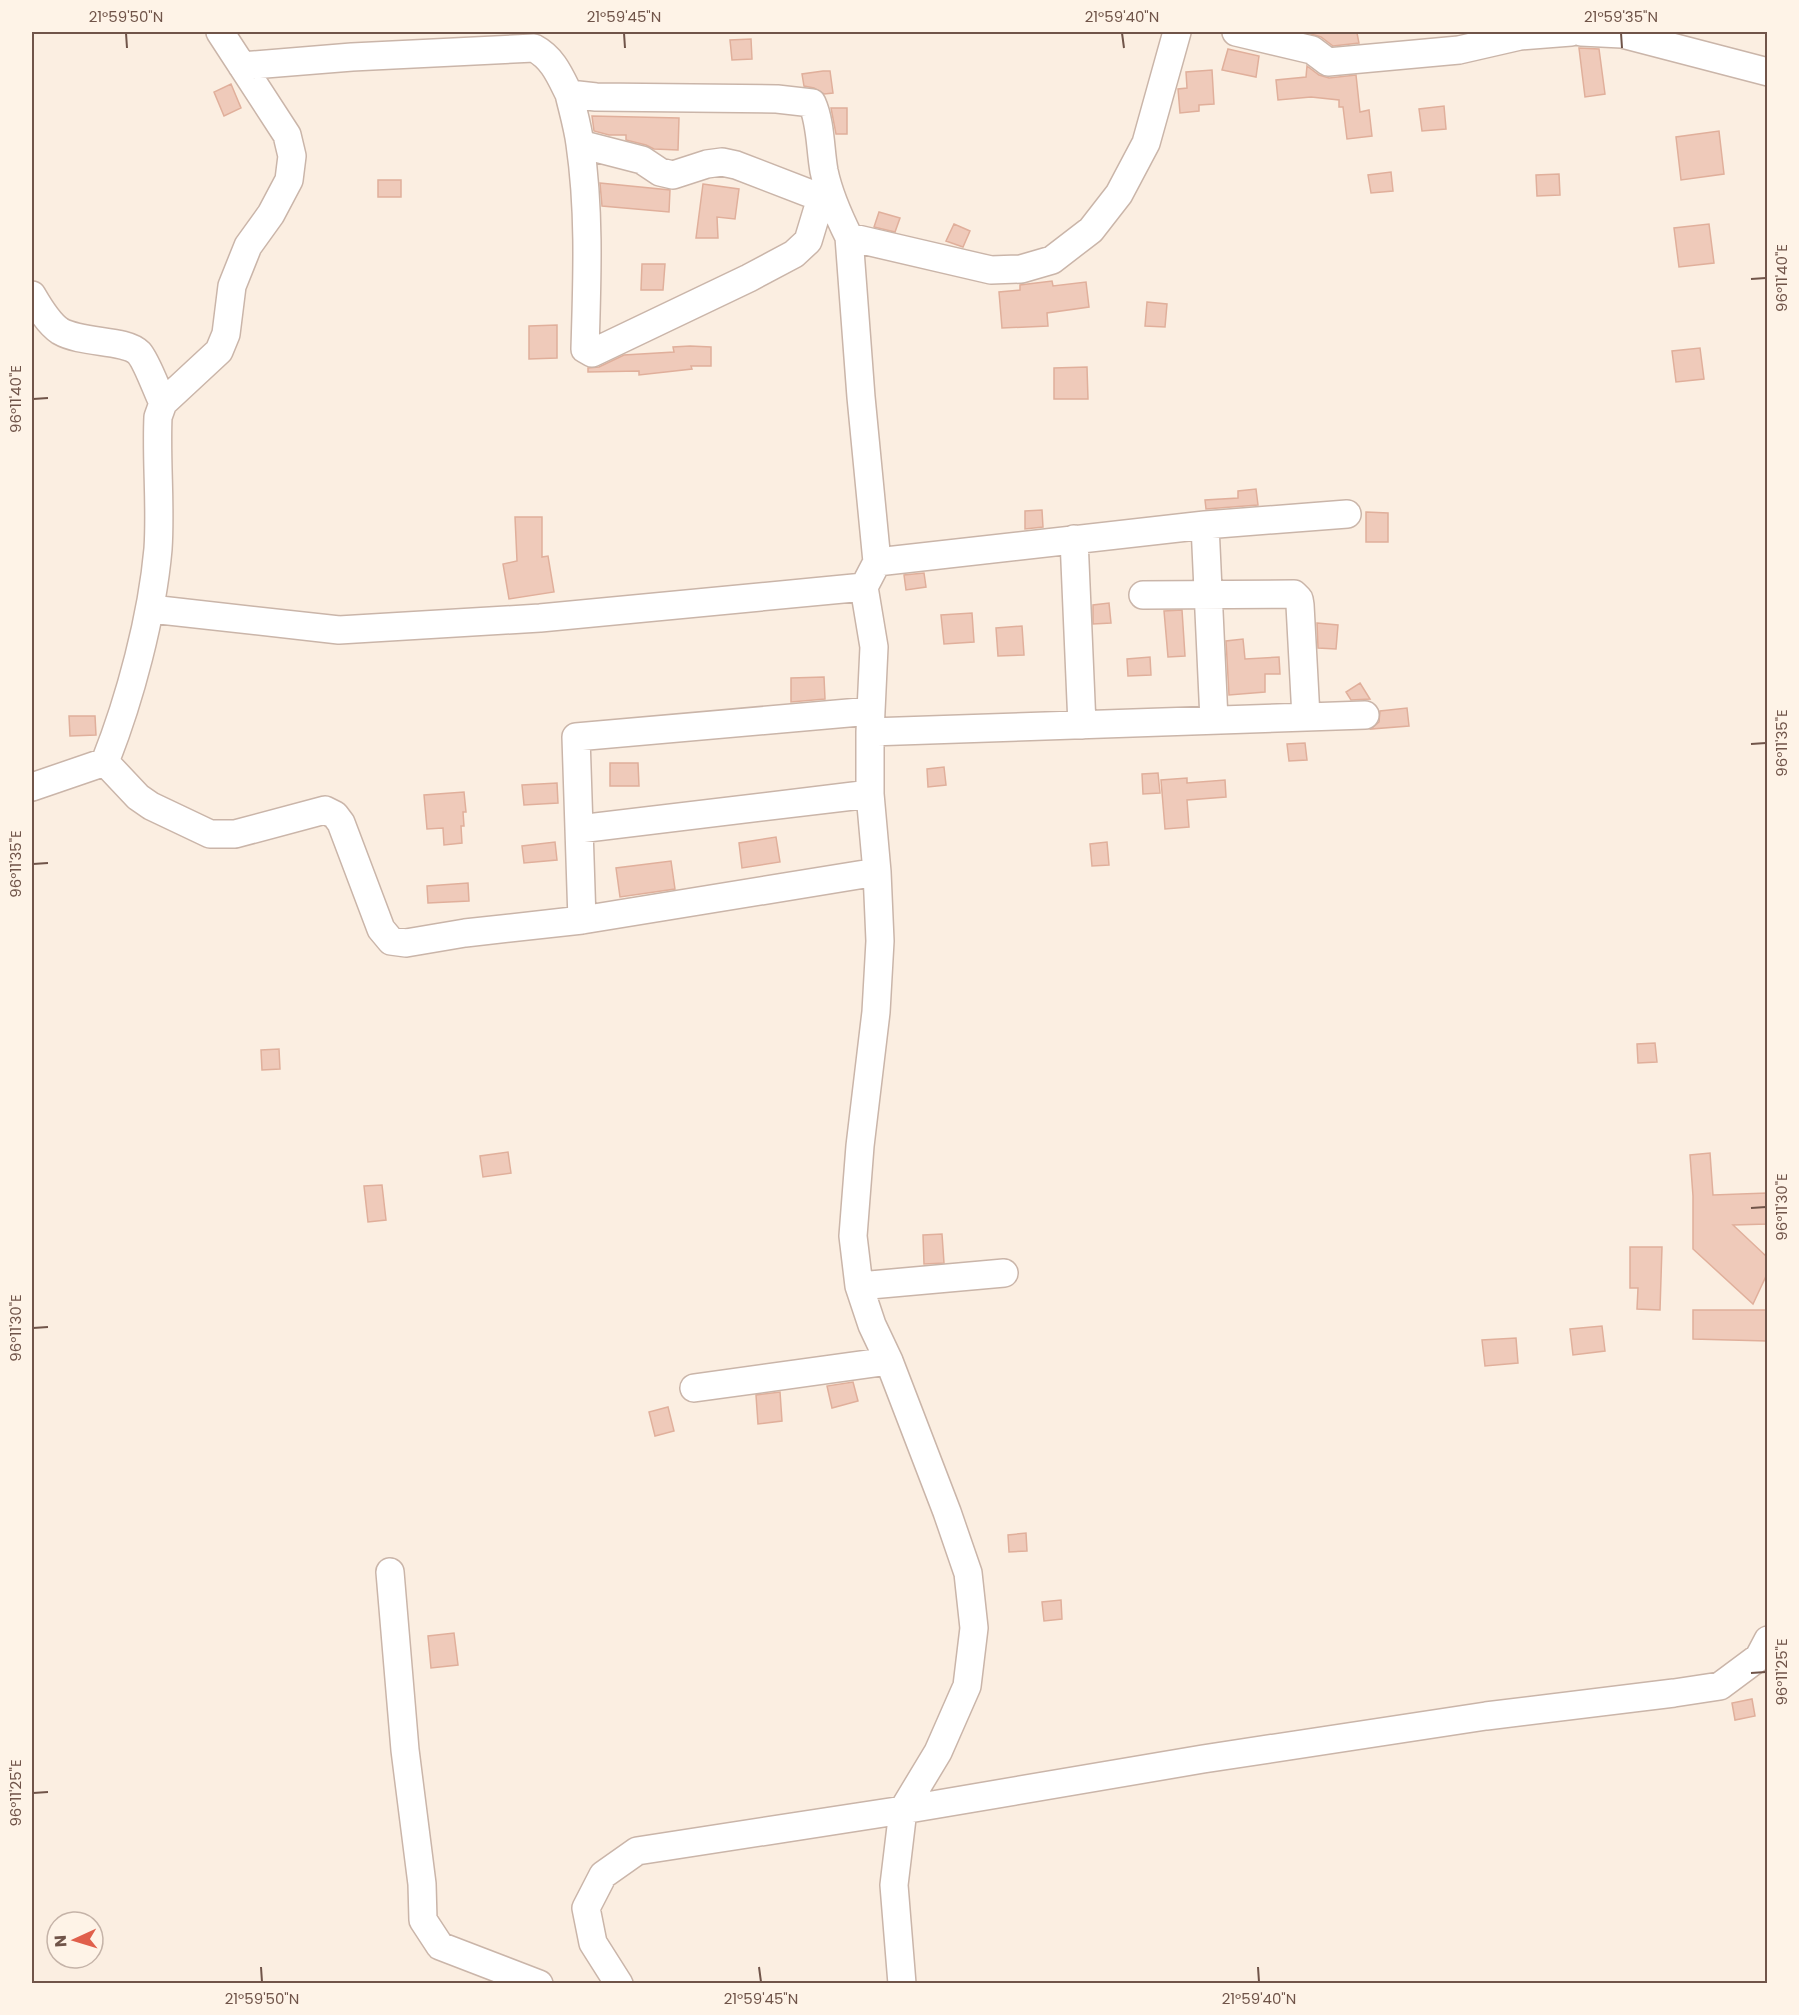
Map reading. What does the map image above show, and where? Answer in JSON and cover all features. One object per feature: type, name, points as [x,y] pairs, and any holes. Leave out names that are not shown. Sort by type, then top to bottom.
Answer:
[{"type":"street","points":[[105,762],[121,718],[151,609],[158,548],[158,417],[163,403],[219,351],[226,334],[232,286],[248,246],[271,214],[289,180],[292,156],[287,135],[220,32]]},
{"type":"street","points":[[849,237],[991,270],[1021,269],[1052,260],[1091,230],[1119,194],[1146,143],[1177,32]]},
{"type":"street","points":[[1236,32],[1312,50],[1328,63],[1449,51],[1479,47],[1520,36],[1571,32]]},
{"type":"street","points":[[1581,32],[1622,34],[1767,72]]},
{"type":"street","points":[[242,66],[534,48],[545,54],[555,66],[569,94],[580,144],[588,246],[585,349],[588,352],[603,348],[794,254],[808,241],[826,200]]},
{"type":"street","points":[[569,94],[661,99],[777,99],[812,103],[818,115],[826,200],[849,237],[877,562],[864,587],[874,647],[870,722],[870,794],[880,941],[876,1012],[860,1146],[853,1236],[859,1286],[872,1325],[889,1361],[968,1573],[974,1628],[967,1686],[938,1752],[903,1810],[894,1885],[902,1983]]},
{"type":"street","points":[[580,144],[642,160],[660,172],[673,175],[707,164],[722,162],[736,165],[826,200]]},
{"type":"street","points":[[32,295],[58,330],[72,337],[129,346],[140,354],[163,403]]},
{"type":"street","points":[[877,562],[1205,525],[1347,514]]},
{"type":"street","points":[[1205,525],[1214,720]]},
{"type":"street","points":[[1074,539],[1082,725]]},
{"type":"street","points":[[151,609],[339,630],[540,618],[864,587]]},
{"type":"street","points":[[1143,595],[1293,594],[1299,599],[1306,717]]},
{"type":"street","points":[[582,920],[576,737],[870,722],[1082,725],[1365,715]]},
{"type":"street","points":[[32,787],[105,762]]},
{"type":"street","points":[[105,762],[138,797],[151,806],[210,834],[235,834],[325,810],[335,815],[341,823],[381,929],[391,941],[406,943],[465,933],[582,920],[877,872]]},
{"type":"street","points":[[579,829],[870,794]]},
{"type":"street","points":[[859,1286],[1004,1273]]},
{"type":"street","points":[[694,1388],[889,1361]]},
{"type":"street","points":[[390,1572],[405,1750],[422,1884],[423,1920],[440,1946],[539,1983]]},
{"type":"street","points":[[619,1983],[592,1943],[586,1908],[603,1875],[637,1851],[903,1810],[1298,1744],[1486,1716],[1720,1686],[1765,1652]]},
{"type":"building","points":[[1312,32],[1357,33],[1359,43],[1333,46],[1321,37],[1311,34]]},
{"type":"building","points":[[751,39],[752,59],[732,60],[730,40]]},
{"type":"building","points":[[1579,48],[1599,49],[1605,94],[1585,97]]},
{"type":"building","points":[[1228,49],[1259,56],[1256,77],[1222,70]]},
{"type":"building","points":[[1307,66],[1319,75],[1329,78],[1356,75],[1360,112],[1369,110],[1372,136],[1347,139],[1343,107],[1339,107],[1339,100],[1311,97],[1278,100],[1276,80],[1306,77]]},
{"type":"building","points":[[1212,70],[1214,104],[1199,105],[1199,111],[1180,113],[1178,89],[1187,88],[1186,72]]},
{"type":"building","points":[[830,71],[833,93],[824,94],[814,88],[804,86],[802,74]]},
{"type":"building","points":[[231,84],[241,108],[224,116],[214,92]]},
{"type":"building","points":[[1444,106],[1446,129],[1422,131],[1419,109]]},
{"type":"building","points":[[831,108],[847,108],[847,134],[836,134]]},
{"type":"building","points":[[592,116],[679,118],[678,150],[654,149],[626,140],[626,135],[609,135],[594,131]]},
{"type":"building","points":[[1719,131],[1724,174],[1681,180],[1676,137]]},
{"type":"building","points":[[1391,172],[1393,191],[1371,193],[1368,175]]},
{"type":"building","points":[[1559,174],[1560,195],[1537,196],[1536,175]]},
{"type":"building","points":[[378,180],[401,180],[401,197],[378,197]]},
{"type":"building","points":[[600,183],[670,190],[669,212],[602,206]]},
{"type":"building","points":[[703,184],[739,189],[735,219],[717,217],[718,238],[696,238]]},
{"type":"building","points":[[879,212],[900,218],[895,232],[874,227]]},
{"type":"building","points":[[954,224],[970,231],[963,247],[946,241]]},
{"type":"building","points":[[1709,224],[1714,263],[1679,267],[1674,228]]},
{"type":"building","points":[[642,264],[665,264],[663,290],[641,290]]},
{"type":"building","points":[[1052,281],[1053,286],[1086,282],[1089,307],[1047,313],[1048,326],[1002,328],[999,292],[1020,290],[1020,285]]},
{"type":"building","points":[[1147,302],[1167,304],[1165,327],[1145,326]]},
{"type":"building","points":[[557,325],[557,358],[529,359],[529,326]]},
{"type":"building","points":[[673,347],[711,347],[711,366],[691,366],[692,369],[639,375],[639,371],[588,372],[588,368],[599,367],[624,355],[674,352]]},
{"type":"building","points":[[1700,348],[1704,379],[1676,382],[1672,351]]},
{"type":"building","points":[[1087,367],[1088,399],[1054,399],[1054,368]]},
{"type":"building","points":[[1256,489],[1258,505],[1206,509],[1205,500],[1238,498],[1238,491]]},
{"type":"building","points":[[1042,510],[1043,527],[1025,529],[1025,511]]},
{"type":"building","points":[[1366,512],[1388,513],[1388,542],[1366,542]]},
{"type":"building","points":[[515,517],[542,517],[542,557],[548,556],[554,592],[509,599],[503,564],[517,561]]},
{"type":"building","points":[[924,573],[926,587],[906,590],[904,575]]},
{"type":"building","points":[[1109,603],[1111,623],[1093,624],[1093,605]]},
{"type":"building","points":[[1182,610],[1185,656],[1168,657],[1164,611]]},
{"type":"building","points":[[972,613],[974,642],[944,644],[941,615]]},
{"type":"building","points":[[1317,623],[1338,625],[1336,649],[1318,648]]},
{"type":"building","points":[[1022,626],[1024,655],[998,656],[996,628]]},
{"type":"building","points":[[1243,639],[1245,659],[1279,657],[1280,674],[1265,674],[1265,692],[1229,695],[1226,641]]},
{"type":"building","points":[[1150,657],[1151,675],[1128,676],[1127,659]]},
{"type":"building","points":[[824,677],[825,699],[791,702],[791,678]]},
{"type":"building","points":[[1360,683],[1370,699],[1351,700],[1346,692]]},
{"type":"building","points":[[1407,708],[1409,726],[1371,729],[1379,722],[1380,711]]},
{"type":"building","points":[[69,716],[95,716],[96,735],[70,736]]},
{"type":"building","points":[[1305,743],[1307,760],[1289,761],[1287,744]]},
{"type":"building","points":[[610,763],[638,763],[639,786],[610,786]]},
{"type":"building","points":[[944,767],[946,785],[928,787],[927,769]]},
{"type":"building","points":[[1158,773],[1160,793],[1143,794],[1142,774]]},
{"type":"building","points":[[1187,778],[1187,783],[1225,780],[1226,797],[1187,800],[1189,827],[1165,829],[1161,780]]},
{"type":"building","points":[[557,783],[558,803],[524,805],[522,785]]},
{"type":"building","points":[[464,792],[466,812],[463,812],[464,826],[461,826],[462,843],[444,845],[443,828],[427,829],[424,795]]},
{"type":"building","points":[[776,837],[780,862],[742,868],[739,843]]},
{"type":"building","points":[[555,842],[557,860],[524,863],[522,846]]},
{"type":"building","points":[[1107,842],[1109,865],[1092,866],[1090,844]]},
{"type":"building","points":[[671,861],[675,889],[620,897],[616,868]]},
{"type":"building","points":[[468,883],[469,901],[428,903],[427,886]]},
{"type":"building","points":[[1655,1043],[1657,1062],[1638,1063],[1637,1044]]},
{"type":"building","points":[[279,1049],[280,1069],[262,1070],[261,1050]]},
{"type":"building","points":[[508,1152],[511,1173],[483,1177],[480,1156]]},
{"type":"building","points":[[1710,1153],[1713,1195],[1767,1193],[1767,1224],[1733,1225],[1766,1256],[1767,1274],[1753,1304],[1693,1249],[1690,1155]]},
{"type":"building","points":[[382,1185],[386,1220],[368,1222],[364,1186]]},
{"type":"building","points":[[942,1234],[944,1263],[924,1264],[923,1235]]},
{"type":"building","points":[[1630,1247],[1662,1247],[1660,1310],[1637,1309],[1638,1288],[1630,1288]]},
{"type":"building","points":[[1693,1310],[1767,1310],[1767,1341],[1693,1339]]},
{"type":"building","points":[[1602,1326],[1605,1351],[1573,1355],[1570,1329]]},
{"type":"building","points":[[1516,1338],[1518,1363],[1485,1366],[1482,1340]]},
{"type":"building","points":[[853,1382],[858,1401],[832,1408],[827,1386]]},
{"type":"building","points":[[780,1392],[782,1421],[758,1424],[756,1395]]},
{"type":"building","points":[[668,1407],[674,1431],[655,1436],[649,1412]]},
{"type":"building","points":[[1026,1533],[1027,1551],[1009,1552],[1008,1535]]},
{"type":"building","points":[[1061,1600],[1062,1619],[1044,1621],[1042,1602]]},
{"type":"building","points":[[454,1633],[458,1665],[431,1668],[428,1636]]},
{"type":"building","points":[[1752,1699],[1755,1716],[1735,1720],[1732,1703]]}]
